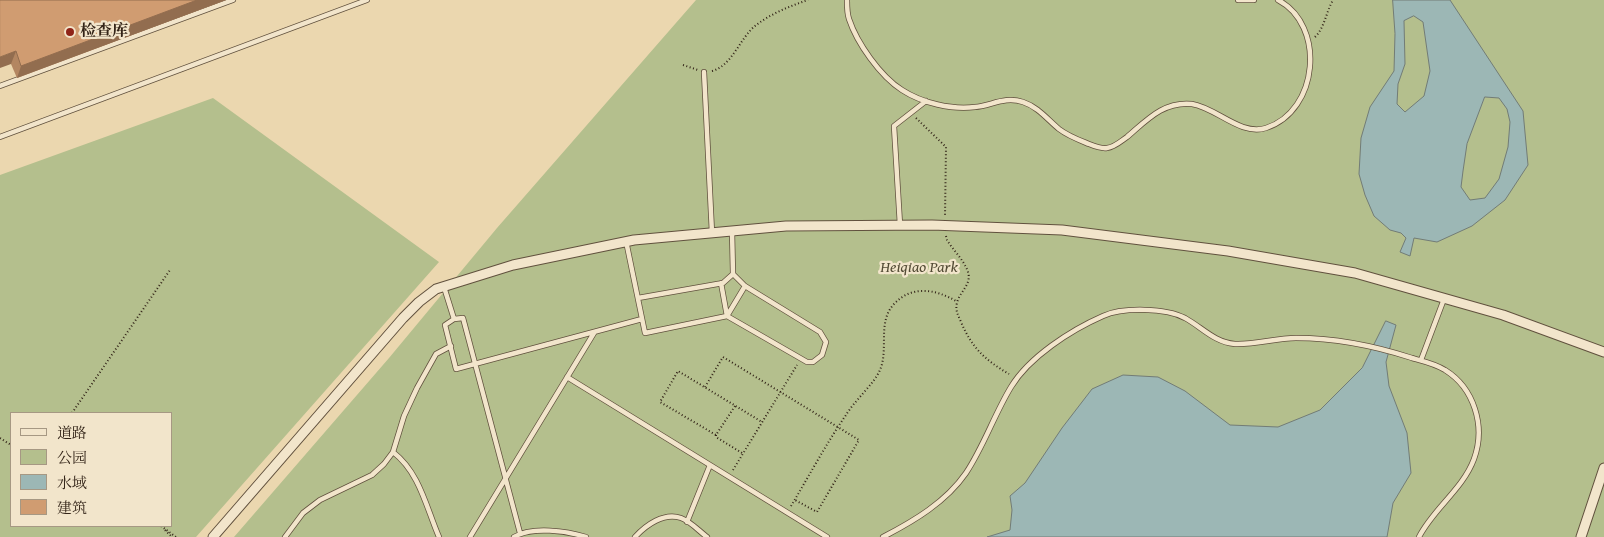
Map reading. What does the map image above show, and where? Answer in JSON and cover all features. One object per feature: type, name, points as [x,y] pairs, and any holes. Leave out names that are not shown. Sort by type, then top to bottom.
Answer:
[{"type":"street","points":[[213,537],[403,318],[424,298],[444,287],[513,265],[626,242],[786,226],[900,225],[1062,230],[1228,252],[1355,273],[1503,315],[1604,352]]},
{"type":"street","points":[[1581,537],[1604,468]]},
{"type":"lane","points":[[0,86],[233,0]]},
{"type":"lane","points":[[0,136],[368,0]]},
{"type":"lane","points":[[847,0],[848,17],[861,45],[870,58],[894,84],[914,97],[954,107],[975,108],[999,100],[1022,102],[1042,113],[1060,129],[1077,140],[1095,147],[1107,148],[1117,144],[1148,117],[1161,110],[1176,106],[1191,104],[1206,108],[1247,128],[1264,129],[1276,124],[1286,116],[1297,105],[1305,92],[1310,76],[1308,40],[1305,29],[1297,16],[1287,5],[1278,0]]},
{"type":"lane","points":[[1238,0],[1254,0]]},
{"type":"lane","points":[[704,72],[712,233]]},
{"type":"lane","points":[[900,225],[894,126],[926,101]]},
{"type":"lane","points":[[626,242],[645,333],[727,316],[801,359],[813,362],[822,355],[826,342],[820,332],[744,286],[733,274],[732,231]]},
{"type":"lane","points":[[638,298],[721,283],[733,274]]},
{"type":"lane","points":[[721,283],[727,316]]},
{"type":"lane","points":[[727,316],[744,286]]},
{"type":"lane","points":[[444,287],[454,319]]},
{"type":"lane","points":[[1421,360],[1444,299]]},
{"type":"lane","points":[[884,537],[923,514],[946,495],[965,474],[1011,386],[1023,371],[1041,355],[1083,325],[1106,314],[1144,310],[1184,318],[1216,340],[1237,344],[1295,338],[1328,339],[1360,344],[1421,360],[1444,369],[1458,380],[1473,402],[1477,415],[1478,434],[1475,458],[1468,472],[1419,537]]},
{"type":"lane","points":[[520,534],[505,479],[475,364],[463,318],[454,319],[445,325],[456,369],[475,364],[594,333],[642,319]]},
{"type":"lane","points":[[470,537],[594,333]]},
{"type":"lane","points":[[285,537],[303,513],[314,504],[340,489],[372,475],[384,464],[393,452],[404,416],[436,354],[450,346]]},
{"type":"lane","points":[[567,377],[827,537]]},
{"type":"lane","points":[[393,452],[403,460],[414,474],[439,537]]},
{"type":"lane","points":[[687,522],[710,465]]},
{"type":"lane","points":[[635,537],[655,520],[670,517],[681,518],[707,537]]},
{"type":"lane","points":[[514,537],[520,534],[544,531],[570,532],[586,537]]},
{"type":"path","points":[[683,65],[704,72],[715,71],[726,62],[754,27],[786,8],[808,0]]},
{"type":"path","points":[[1308,40],[1316,37],[1322,29],[1333,0]]},
{"type":"path","points":[[911,113],[946,147],[944,226],[947,240],[963,262],[968,273],[968,284],[957,301],[956,311],[969,340],[980,354],[994,366],[1017,379]]},
{"type":"path","points":[[73,412],[170,270]]},
{"type":"path","points":[[788,513],[838,427],[880,370],[886,315],[893,305],[904,296],[916,290],[929,290],[957,301]]},
{"type":"path","points":[[705,388],[723,357],[859,440],[817,512],[795,500]]},
{"type":"path","points":[[729,477],[801,359]]},
{"type":"path","points":[[743,454],[716,437],[716,435],[660,402],[678,371],[762,422]]},
{"type":"path","points":[[716,435],[735,406]]},
{"type":"path","points":[[162,527],[172,537]]},
{"type":"path","points":[[162,527],[176,537]]},
{"type":"green space","name":"Heiqiao Park","points":[[696,0],[1604,0],[1604,537],[234,537],[389,358],[497,228]]},
{"type":"green space","points":[[213,98],[439,262],[196,537],[0,537],[0,175]]},
{"type":"water","points":[[1393,0],[1450,0],[1523,111],[1528,165],[1505,200],[1472,226],[1437,242],[1414,238],[1410,256],[1400,252],[1406,238],[1401,233],[1390,230],[1374,216],[1359,174],[1361,138],[1370,107],[1394,71],[1395,34]],"holes":[[[1414,16],[1423,22],[1430,71],[1424,96],[1405,112],[1397,104],[1398,84],[1405,64],[1404,21]],[[1485,97],[1499,98],[1507,109],[1510,122],[1508,147],[1499,179],[1485,198],[1470,200],[1461,187],[1463,171],[1467,144]]]},
{"type":"water","points":[[1386,321],[1396,325],[1386,362],[1389,386],[1407,433],[1411,473],[1393,503],[1387,537],[987,537],[1010,530],[1012,510],[1010,496],[1025,483],[1062,428],[1092,389],[1123,375],[1158,377],[1185,391],[1230,425],[1278,427],[1320,410],[1362,368]]},
{"type":"building","name":"检查库","points":[[0,0],[197,0],[21,66],[16,51],[0,57]]},
{"type":"place","name":"检查库","points":[[70,32]]}]
